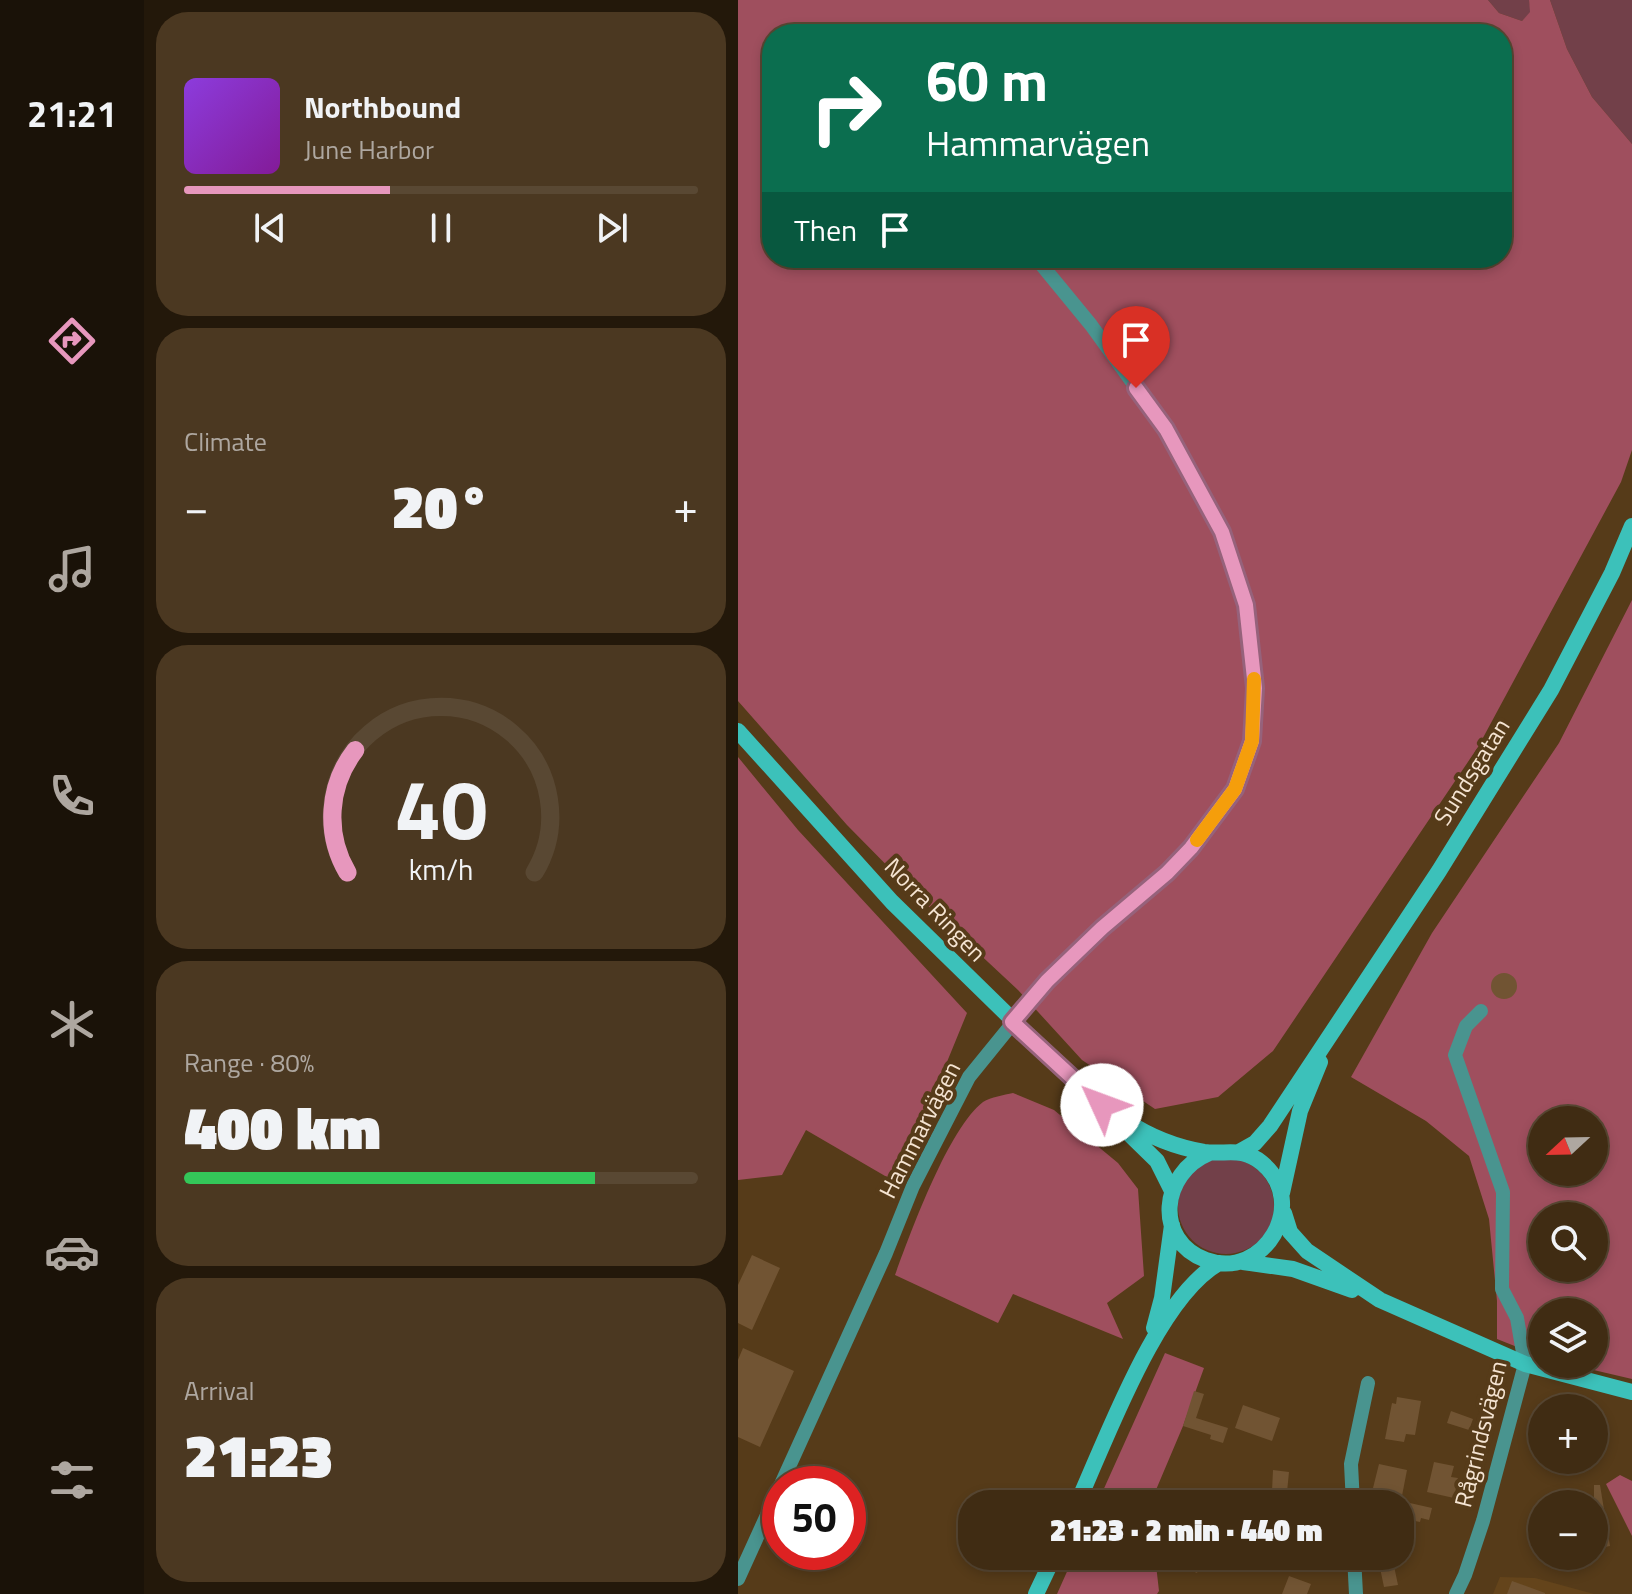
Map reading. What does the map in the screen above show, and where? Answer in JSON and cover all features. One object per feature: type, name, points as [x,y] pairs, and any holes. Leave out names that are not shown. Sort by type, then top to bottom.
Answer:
[{"type":"main road","name":"Sundsgatan","points":[[1239,1152],[1255,1143],[1270,1126],[1302,1075],[1334,1033],[1551,690],[1612,573],[1632,526]]},
{"type":"main road","name":"Norra Ringen","points":[[738,731],[892,902],[1157,1161],[1172,1191]]},
{"type":"main road","name":"Sundsgatan","points":[[1282,1201],[1300,1111],[1334,1033]]},
{"type":"main road","name":"Norra Ringen","points":[[1110,1112],[1155,1138],[1209,1153]]},
{"type":"main road","points":[[1380,1300],[1307,1251],[1290,1232],[1271,1172],[1251,1156],[1239,1152],[1209,1153],[1182,1171],[1172,1191],[1170,1213],[1176,1233],[1199,1256],[1219,1263],[1242,1261],[1293,1269],[1380,1300],[1525,1364],[1632,1392]]},
{"type":"main road","points":[[1242,1261],[1263,1250],[1271,1241],[1282,1220],[1282,1201]]},
{"type":"main road","points":[[1146,1355],[1162,1298],[1172,1223]]},
{"type":"main road","points":[[1083,1490],[1160,1327],[1199,1276],[1219,1263]]},
{"type":"main road","points":[[1036,1594],[1047,1570]]},
{"type":"street","name":"Hammarvägen","points":[[738,1579],[886,1253],[913,1186],[969,1077],[1012,1022],[1058,971],[1191,848],[1235,789],[1252,741],[1255,688],[1246,605],[1222,532],[1166,429],[1091,325],[1044,268]]},
{"type":"street","name":"Rågrindsvägen","points":[[1456,1594],[1483,1521],[1525,1364],[1517,1318],[1502,1289],[1503,1192],[1455,1055],[1466,1026],[1481,1011]]},
{"type":"street","points":[[1352,1490],[1351,1464],[1368,1383]]},
{"type":"street","points":[[1355,1570],[1356,1594]]},
{"type":"shaded area","points":[[738,0],[1488,0],[1499,13],[1522,21],[1530,12],[1529,0],[1550,0],[1567,49],[1592,97],[1632,144],[1632,450],[1621,482],[1478,747],[1273,1051],[1218,1097],[1155,1109],[1082,1060],[1018,990],[914,893],[847,825],[738,701]]},
{"type":"shaded area","points":[[1488,0],[1529,0],[1531,12],[1522,21],[1499,13]]},
{"type":"shaded area","points":[[1550,0],[1632,0],[1632,144],[1592,97],[1567,49]]},
{"type":"shaded area","points":[[1632,600],[1632,1379],[1608,1373],[1608,1298],[1528,1298],[1528,1351],[1497,1339],[1497,1301],[1489,1219],[1469,1156],[1426,1121],[1351,1077],[1432,933],[1559,743]]},
{"type":"shaded area","points":[[738,757],[798,830],[967,1013],[940,1079],[892,1180],[806,1130],[782,1175],[738,1180]]},
{"type":"shaded area","points":[[1013,1093],[1054,1110],[1118,1163],[1138,1189],[1144,1276],[1107,1303],[1123,1339],[1013,1294],[998,1323],[895,1275],[932,1182],[957,1134],[983,1102]]},
{"type":"shaded area","points":[[1226,1158],[1244,1162],[1260,1172],[1270,1188],[1274,1206],[1270,1224],[1260,1240],[1244,1250],[1226,1254],[1208,1250],[1192,1240],[1182,1224],[1178,1206],[1182,1188],[1192,1172],[1208,1162]]},
{"type":"shaded area","points":[[1165,1353],[1204,1368],[1156,1490],[1103,1490]]},
{"type":"shaded area","points":[[1620,1475],[1632,1481],[1632,1536],[1606,1484]]},
{"type":"shaded area","points":[[1068,1570],[1157,1570],[1157,1594],[1057,1594]]},
{"type":"shaded area","points":[[1500,1577],[1535,1578],[1594,1594],[1493,1594]]},
{"type":"building","points":[[1504,973],[1513,977],[1517,986],[1513,995],[1504,999],[1495,995],[1491,986],[1495,977]]},
{"type":"building","points":[[752,1255],[780,1268],[752,1330],[738,1323],[738,1285]]},
{"type":"building","points":[[743,1348],[794,1371],[760,1447],[738,1437],[738,1360]]},
{"type":"building","points":[[1194,1391],[1204,1394],[1196,1418],[1228,1428],[1223,1443],[1210,1439],[1211,1435],[1183,1426]]},
{"type":"building","points":[[1397,1397],[1421,1401],[1415,1435],[1406,1434],[1404,1442],[1385,1439],[1392,1403],[1396,1404]]},
{"type":"building","points":[[1243,1405],[1280,1418],[1272,1441],[1235,1428]]},
{"type":"building","points":[[1451,1411],[1473,1419],[1469,1430],[1447,1423]]},
{"type":"building","points":[[1434,1462],[1454,1466],[1451,1477],[1458,1478],[1454,1498],[1427,1492]]},
{"type":"building","points":[[1379,1464],[1407,1470],[1403,1490],[1372,1490]]},
{"type":"building","points":[[1273,1470],[1289,1472],[1287,1490],[1272,1490]]},
{"type":"building","points":[[1414,1504],[1432,1508],[1429,1520],[1421,1518],[1420,1522],[1414,1521]]},
{"type":"building","points":[[1380,1570],[1395,1570],[1398,1585],[1384,1587]]},
{"type":"building","points":[[1289,1576],[1311,1584],[1307,1594],[1282,1594]]},
{"type":"building","points":[[1512,1581],[1545,1593],[1545,1594],[1507,1594]]},
{"type":"slow traffic","points":[[1197,840],[1235,789],[1252,741],[1254,679]]},
{"type":"route","points":[[1102,1105],[1012,1022],[1047,981],[1191,848],[1235,789],[1252,741],[1255,688],[1246,605],[1222,532],[1166,429],[1136,388]]}]
